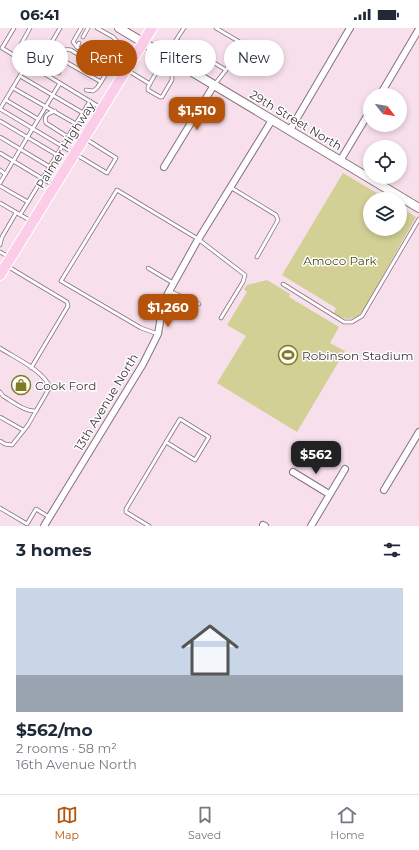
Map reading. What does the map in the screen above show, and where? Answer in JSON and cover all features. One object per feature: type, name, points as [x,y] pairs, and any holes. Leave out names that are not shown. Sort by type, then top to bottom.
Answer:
[{"type":"main road","name":"Palmer Highway","points":[[137,52],[152,28]]},
{"type":"main road","name":"Palmer Highway","points":[[0,275],[122,76]]},
{"type":"street","name":"29th Street North","points":[[119,28],[143,42]]},
{"type":"street","points":[[290,130],[350,28]]},
{"type":"street","points":[[384,88],[419,29]]},
{"type":"street","name":"29th Street North","points":[[199,76],[419,208]]},
{"type":"street","points":[[164,167],[214,85]]},
{"type":"street","name":"13th Avenue North","points":[[44,526],[143,364],[158,334],[163,304],[173,283],[198,239],[272,120]]},
{"type":"street","points":[[340,161],[363,123]]},
{"type":"street","points":[[384,490],[419,432]]},
{"type":"street","points":[[311,526],[345,469]]},
{"type":"street","points":[[293,472],[329,494]]},
{"type":"lane","points":[[12,54],[2,48],[14,28]]},
{"type":"lane","points":[[23,40],[30,28]]},
{"type":"lane","points":[[53,40],[60,28]]},
{"type":"lane","points":[[76,46],[74,42],[81,28]]},
{"type":"lane","points":[[83,37],[88,28]]},
{"type":"lane","points":[[97,28],[117,40]]},
{"type":"lane","points":[[184,28],[176,40],[224,69]]},
{"type":"lane","points":[[216,28],[236,40]]},
{"type":"lane","points":[[68,63],[101,82]]},
{"type":"lane","points":[[214,85],[224,72]]},
{"type":"lane","points":[[83,113],[20,76],[0,109],[107,173],[116,158],[84,138]]},
{"type":"lane","points":[[48,76],[102,108]]},
{"type":"lane","points":[[86,90],[93,91],[97,88],[103,76]]},
{"type":"lane","points":[[131,76],[150,84]]},
{"type":"lane","points":[[155,76],[148,90],[160,97],[162,97],[172,80],[172,76]]},
{"type":"lane","points":[[0,182],[60,83]]},
{"type":"lane","points":[[13,88],[76,124]]},
{"type":"lane","points":[[6,100],[38,119]]},
{"type":"lane","points":[[0,245],[2,237],[28,202],[90,101]]},
{"type":"lane","points":[[55,111],[46,115],[46,123],[68,137]]},
{"type":"lane","points":[[0,121],[57,155]]},
{"type":"lane","points":[[0,137],[50,167]]},
{"type":"lane","points":[[0,153],[55,186]]},
{"type":"lane","points":[[0,170],[5,174]]},
{"type":"lane","points":[[0,186],[28,202]]},
{"type":"lane","points":[[230,188],[277,217],[278,220],[257,257]]},
{"type":"lane","points":[[158,334],[141,328],[61,282],[117,190],[198,239],[245,275],[243,282],[221,318]]},
{"type":"lane","points":[[0,203],[32,222]]},
{"type":"lane","points":[[283,284],[344,322],[352,322],[362,316],[419,218]]},
{"type":"lane","points":[[0,252],[8,262],[67,302],[68,306],[31,368]]},
{"type":"lane","points":[[148,268],[173,283]]},
{"type":"lane","points":[[169,291],[199,304]]},
{"type":"lane","points":[[0,348],[47,380],[50,387],[28,425],[12,445],[5,444],[0,441]]},
{"type":"lane","points":[[0,392],[3,396],[25,409],[36,411]]},
{"type":"lane","points":[[0,417],[23,430]]},
{"type":"lane","points":[[149,526],[126,512],[126,509],[166,442],[180,419],[209,437],[195,460],[166,442]]},
{"type":"lane","points":[[0,508],[26,524],[36,509],[50,518]]},
{"type":"green space","name":"Amoco Park","points":[[343,173],[375,192],[363,192],[363,236],[405,236],[363,311],[353,318],[345,319],[338,316],[334,313],[336,308],[282,275]]},
{"type":"green space","name":"Amoco Park","points":[[407,211],[416,217],[407,233]]},
{"type":"green space","name":"Robinson Stadium","points":[[267,280],[290,294],[289,297],[339,327],[330,343],[345,351],[297,432],[217,383],[246,336],[227,325],[247,292],[244,289],[247,285]]},
{"type":"place","name":"Robinson Stadium","points":[[288,355]]},
{"type":"place","name":"Cook Ford","points":[[21,385]]}]
